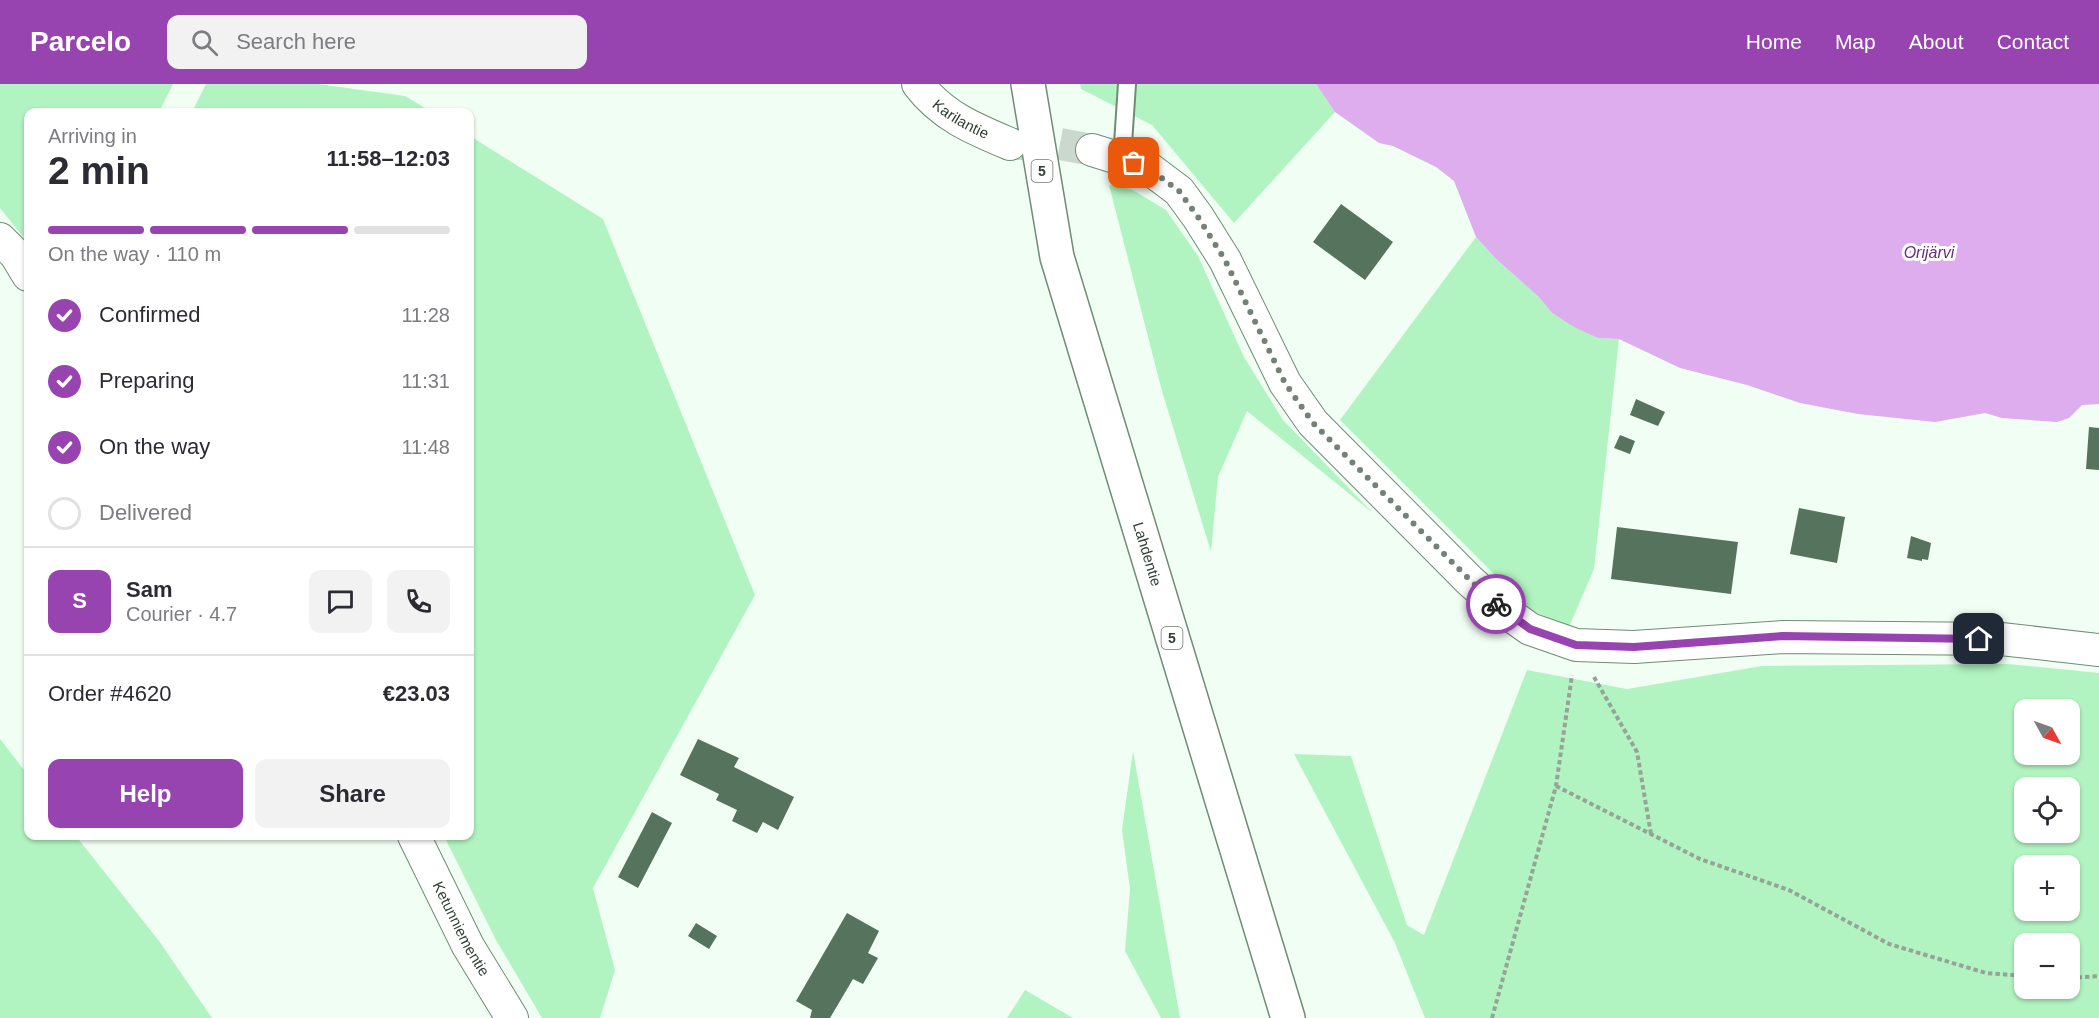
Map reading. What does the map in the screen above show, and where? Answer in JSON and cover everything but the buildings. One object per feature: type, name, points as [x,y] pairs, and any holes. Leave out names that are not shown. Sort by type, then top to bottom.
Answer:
[{"type":"highway","name":"Lahdentie","points":[[1028,84],[1057,257],[1288,1018]]},
{"type":"street","name":"Karilantie","points":[[918,84],[928,98],[962,123],[1010,144]]},
{"type":"street","points":[[1092,150],[1147,167],[1179,191],[1225,260],[1285,383],[1313,423],[1462,572],[1503,610],[1530,629],[1576,645],[1634,647],[1783,636],[2001,639],[2099,650]]},
{"type":"street","points":[[0,239],[16,255],[24,268]]},
{"type":"street","name":"Ketunniementie","points":[[416,840],[468,946],[512,1018]]},
{"type":"lane","points":[[1122,159],[1127,84]]},
{"type":"path","points":[[1492,1018],[1556,786],[1576,645]]},
{"type":"path","points":[[1576,645],[1636,752],[1651,834]]},
{"type":"path","points":[[1556,786],[1700,859],[1790,890],[1889,944],[1986,974],[2014,975]]},
{"type":"path","points":[[2080,977],[2099,976]]},
{"type":"green space","points":[[0,84],[173,84],[161,108],[24,108],[24,238],[0,208]]},
{"type":"green space","points":[[206,84],[318,84],[405,96],[425,108],[194,108]]},
{"type":"green space","points":[[1080,84],[1316,84],[1335,112],[1234,223],[1152,125],[1081,89]]},
{"type":"green space","points":[[474,138],[603,219],[755,595],[593,888],[615,970],[600,1018],[542,1018],[496,940],[446,840],[474,840]]},
{"type":"green space","points":[[1109,185],[1131,189],[1166,210],[1198,256],[1244,357],[1283,420],[1373,513],[1247,411],[1218,477],[1211,552],[1162,391]]},
{"type":"green space","points":[[1476,237],[1496,259],[1538,296],[1552,313],[1598,338],[1619,339],[1594,569],[1569,627],[1529,609],[1340,420]]},
{"type":"green space","points":[[2008,664],[2099,673],[2099,1018],[1425,1018],[1395,943],[1294,754],[1351,756],[1407,925],[1424,935],[1527,670],[1627,689],[1762,666]]},
{"type":"green space","points":[[0,739],[24,770],[24,840],[79,840],[159,941],[212,1018],[0,1018]]},
{"type":"green space","points":[[1133,751],[1180,1018],[1161,1018],[1125,951],[1130,889],[1122,830]]},
{"type":"green space","points":[[1025,990],[1073,1018],[1007,1018]]},
{"type":"water","name":"Orijärvi","points":[[1316,84],[2099,84],[2099,404],[2082,405],[2069,418],[2057,422],[2002,418],[1985,413],[1935,422],[1858,414],[1800,403],[1747,385],[1680,368],[1619,339],[1598,338],[1552,313],[1538,296],[1496,259],[1476,237],[1454,181],[1436,167],[1393,146],[1379,143],[1335,112]]},
{"type":"tunnel","points":[[1012,144],[1060,144],[1092,150]]},
{"type":"way so far","points":[[1134,163],[1147,167],[1179,191],[1198,217],[1225,260],[1285,383],[1313,423],[1496,604]]},
{"type":"route","points":[[1496,604],[1530,629],[1576,645],[1634,647],[1783,636],[1979,639]]}]
